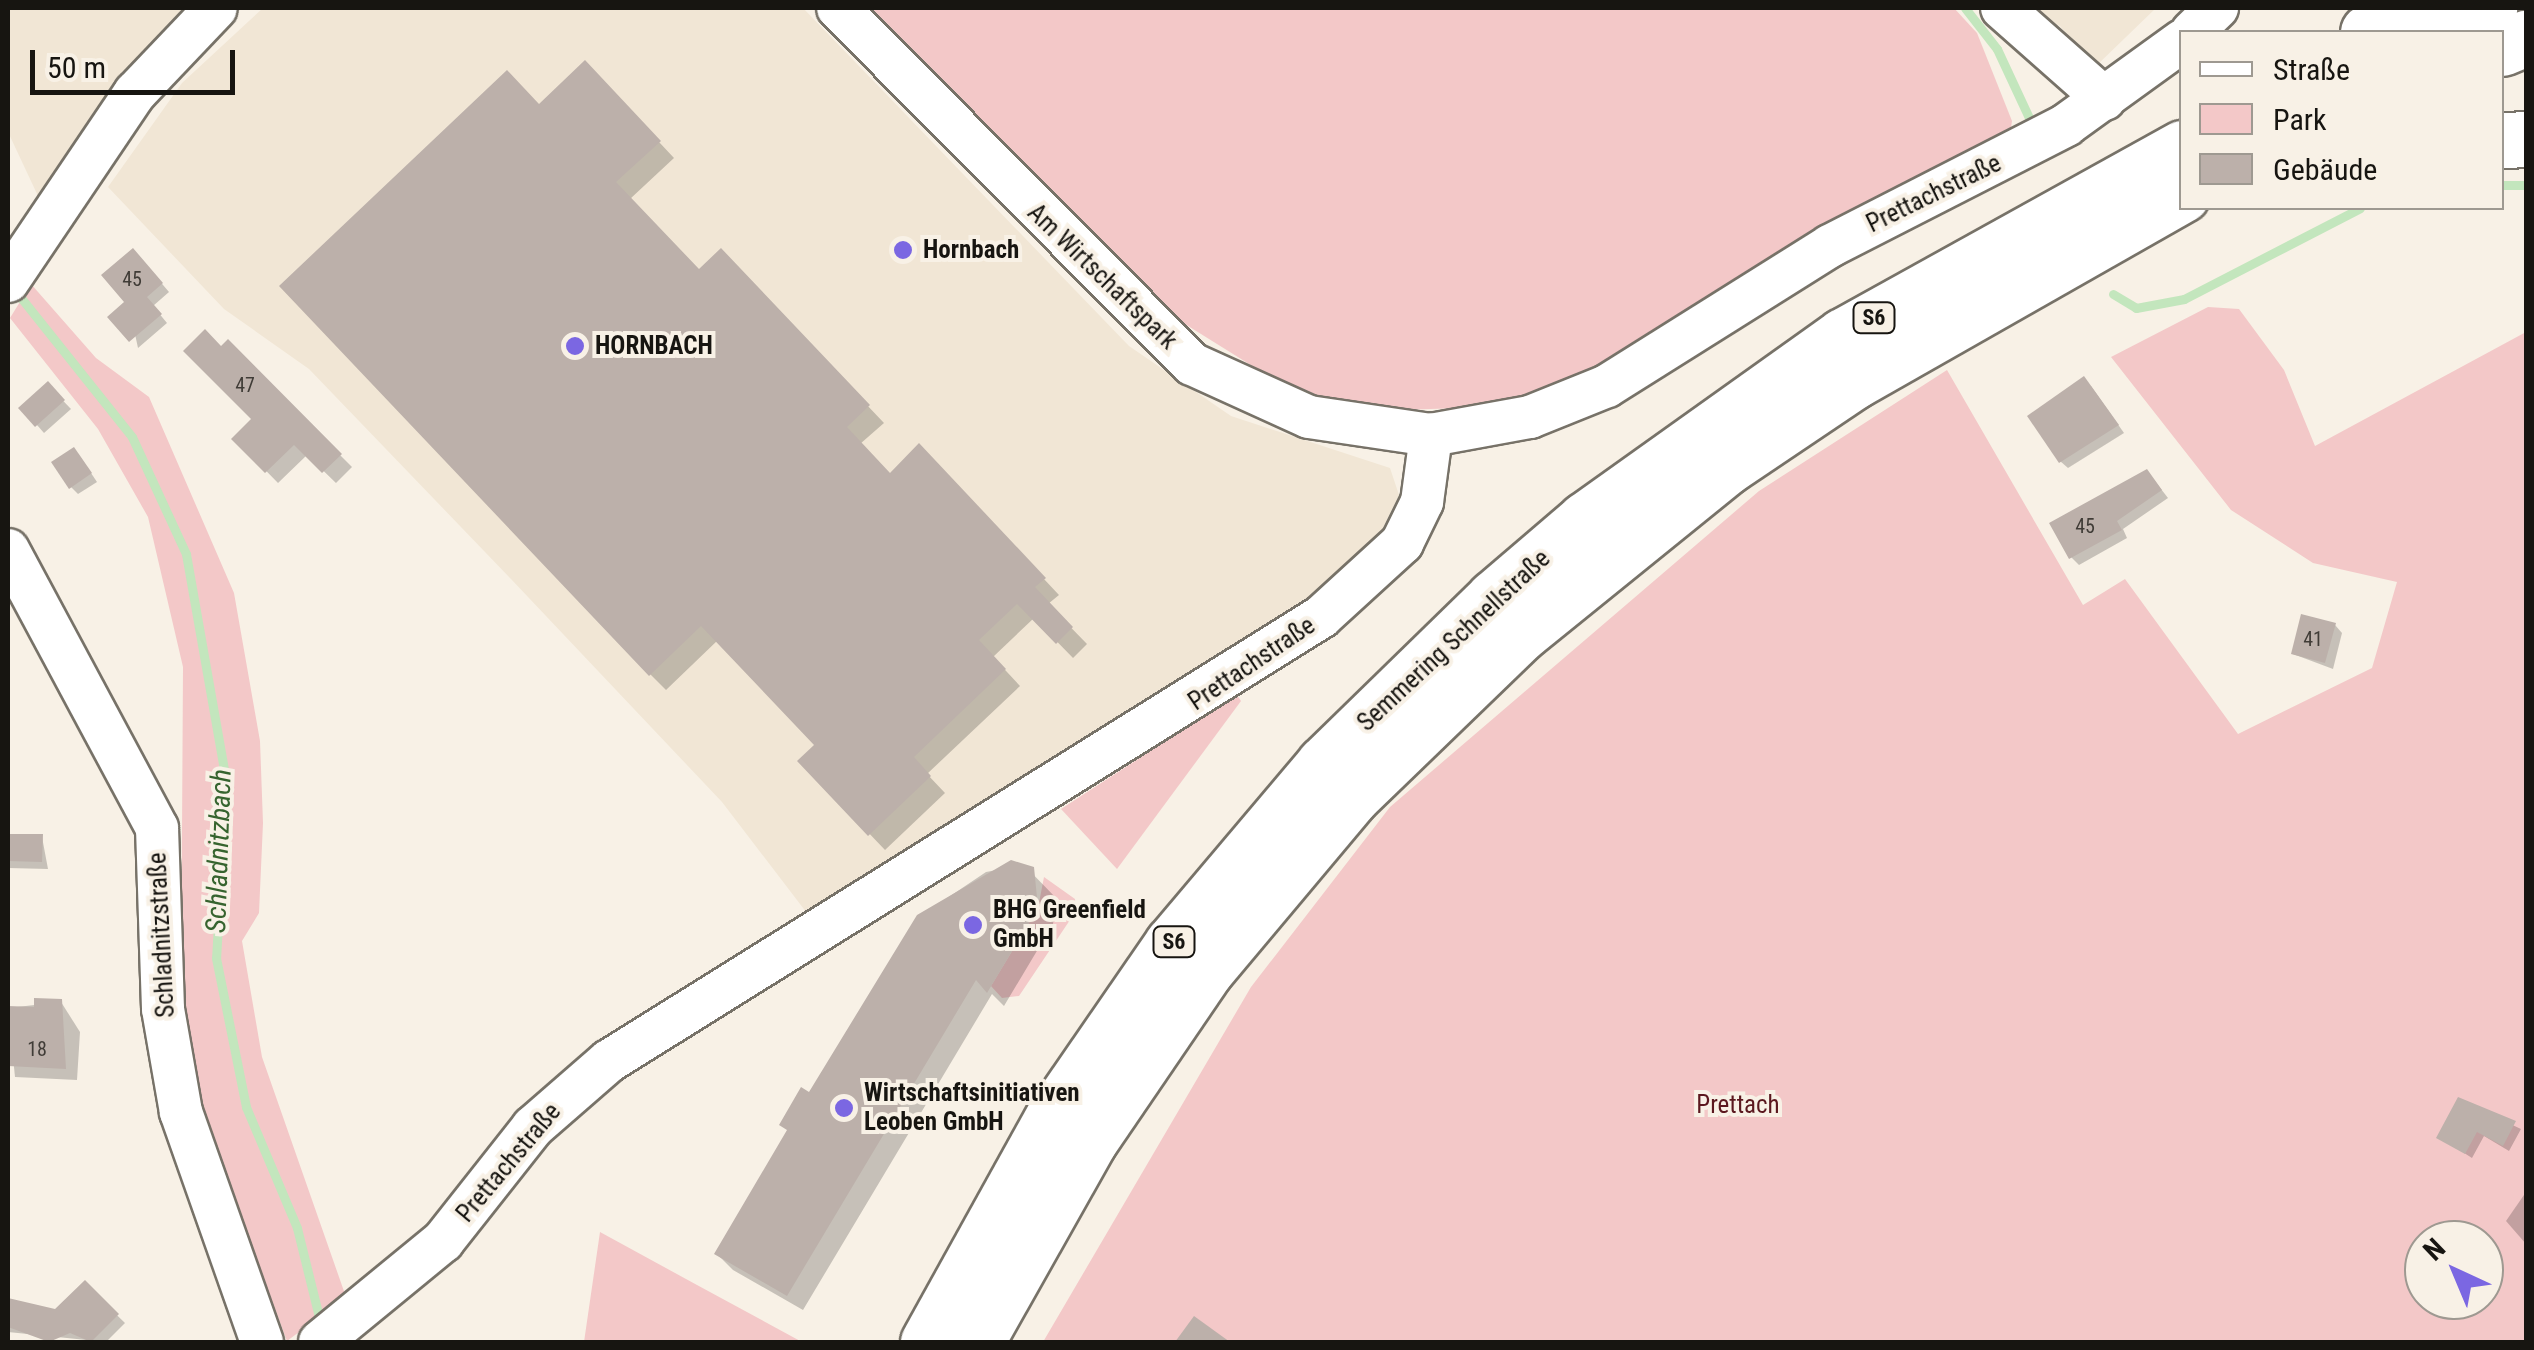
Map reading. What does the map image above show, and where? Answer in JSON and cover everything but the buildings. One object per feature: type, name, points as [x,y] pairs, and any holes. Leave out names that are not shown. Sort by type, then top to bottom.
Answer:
[{"type":"highway","points":[[2372,30],[2411,8]]},
{"type":"highway","points":[[2435,30],[2489,8]]},
{"type":"highway","name":"Semmering Schnellstraße","points":[[928,1342],[1054,1115],[1172,944],[1324,764],[1598,537],[2179,185]]},
{"type":"highway","name":"Semmering Schnellstraße","points":[[976,1342],[1090,1140],[1206,970],[1508,615]]},
{"type":"street","points":[[12,274],[136,94],[216,8]]},
{"type":"street","name":"Am Wirtschaftspark","points":[[838,8],[1192,364],[1310,417],[1430,435]]},
{"type":"street","points":[[2002,8],[2105,98]]},
{"type":"street","points":[[2194,30],[2217,8]]},
{"type":"street","name":"Prettachstraße","points":[[336,1332],[443,1241],[533,1126],[609,1061],[1321,617],[1402,543],[1422,502],[1430,435],[1530,417],[1607,386],[1830,246],[2105,98],[2179,43]]},
{"type":"street","name":"Schladnitzstraße","points":[[8,550],[158,828],[163,1009],[181,1112],[262,1342]]},
{"type":"shaded area","points":[[8,8],[190,8],[104,103],[38,196],[8,132]]},
{"type":"shaded area","points":[[263,8],[803,8],[1129,346],[1231,416],[1390,468],[1399,495],[1378,538],[1329,590],[813,921],[722,802],[511,579],[309,369],[224,309],[108,187],[182,83]]},
{"type":"shaded area","points":[[2014,8],[2156,8],[2095,67],[2060,26]]},
{"type":"green space","points":[[860,8],[1954,8],[1977,33],[2012,121],[2010,134],[1623,358],[1493,407],[1368,411],[1291,390],[1148,301]]},
{"type":"green space","points":[[31,284],[96,358],[149,397],[234,593],[260,741],[263,823],[259,913],[242,941],[262,1057],[346,1297],[287,1341],[209,1134],[181,998],[183,667],[148,517],[98,429],[10,318]]},
{"type":"green space","name":"Prettach","points":[[2208,307],[2239,309],[2284,370],[2315,446],[2526,332],[2526,1342],[1043,1342],[1251,987],[1390,807],[1759,491],[1947,370],[2083,605],[2125,579],[2238,734],[2372,668],[2397,582],[2313,563],[2231,510],[2111,357]]},
{"type":"green space","points":[[1237,695],[1241,701],[1117,869],[1061,809]]},
{"type":"green space","points":[[1044,877],[1075,899],[1076,911],[1019,996],[1002,998],[991,986],[1038,908]]},
{"type":"green space","points":[[600,1232],[697,1285],[802,1342],[584,1342]]},
{"type":"waterway","points":[[1965,8],[1997,49],[2032,124]]},
{"type":"waterway","points":[[2504,185],[2526,185]]},
{"type":"waterway","points":[[2113,294],[2136,308],[2184,299],[2356,210]]},
{"type":"waterway","name":"Schladnitzbach","points":[[14,289],[132,437],[186,554],[226,781],[216,958],[246,1107],[297,1228],[321,1325]]},
{"type":"place","name":"Hornbach","points":[[903,250]]},
{"type":"place","name":"HORNBACH","points":[[575,346]]},
{"type":"place","name":"BHG Greenfield GmbH","points":[[973,925]]},
{"type":"place","name":"Wirtschaftsinitiativen Leoben GmbH","points":[[844,1108]]}]
